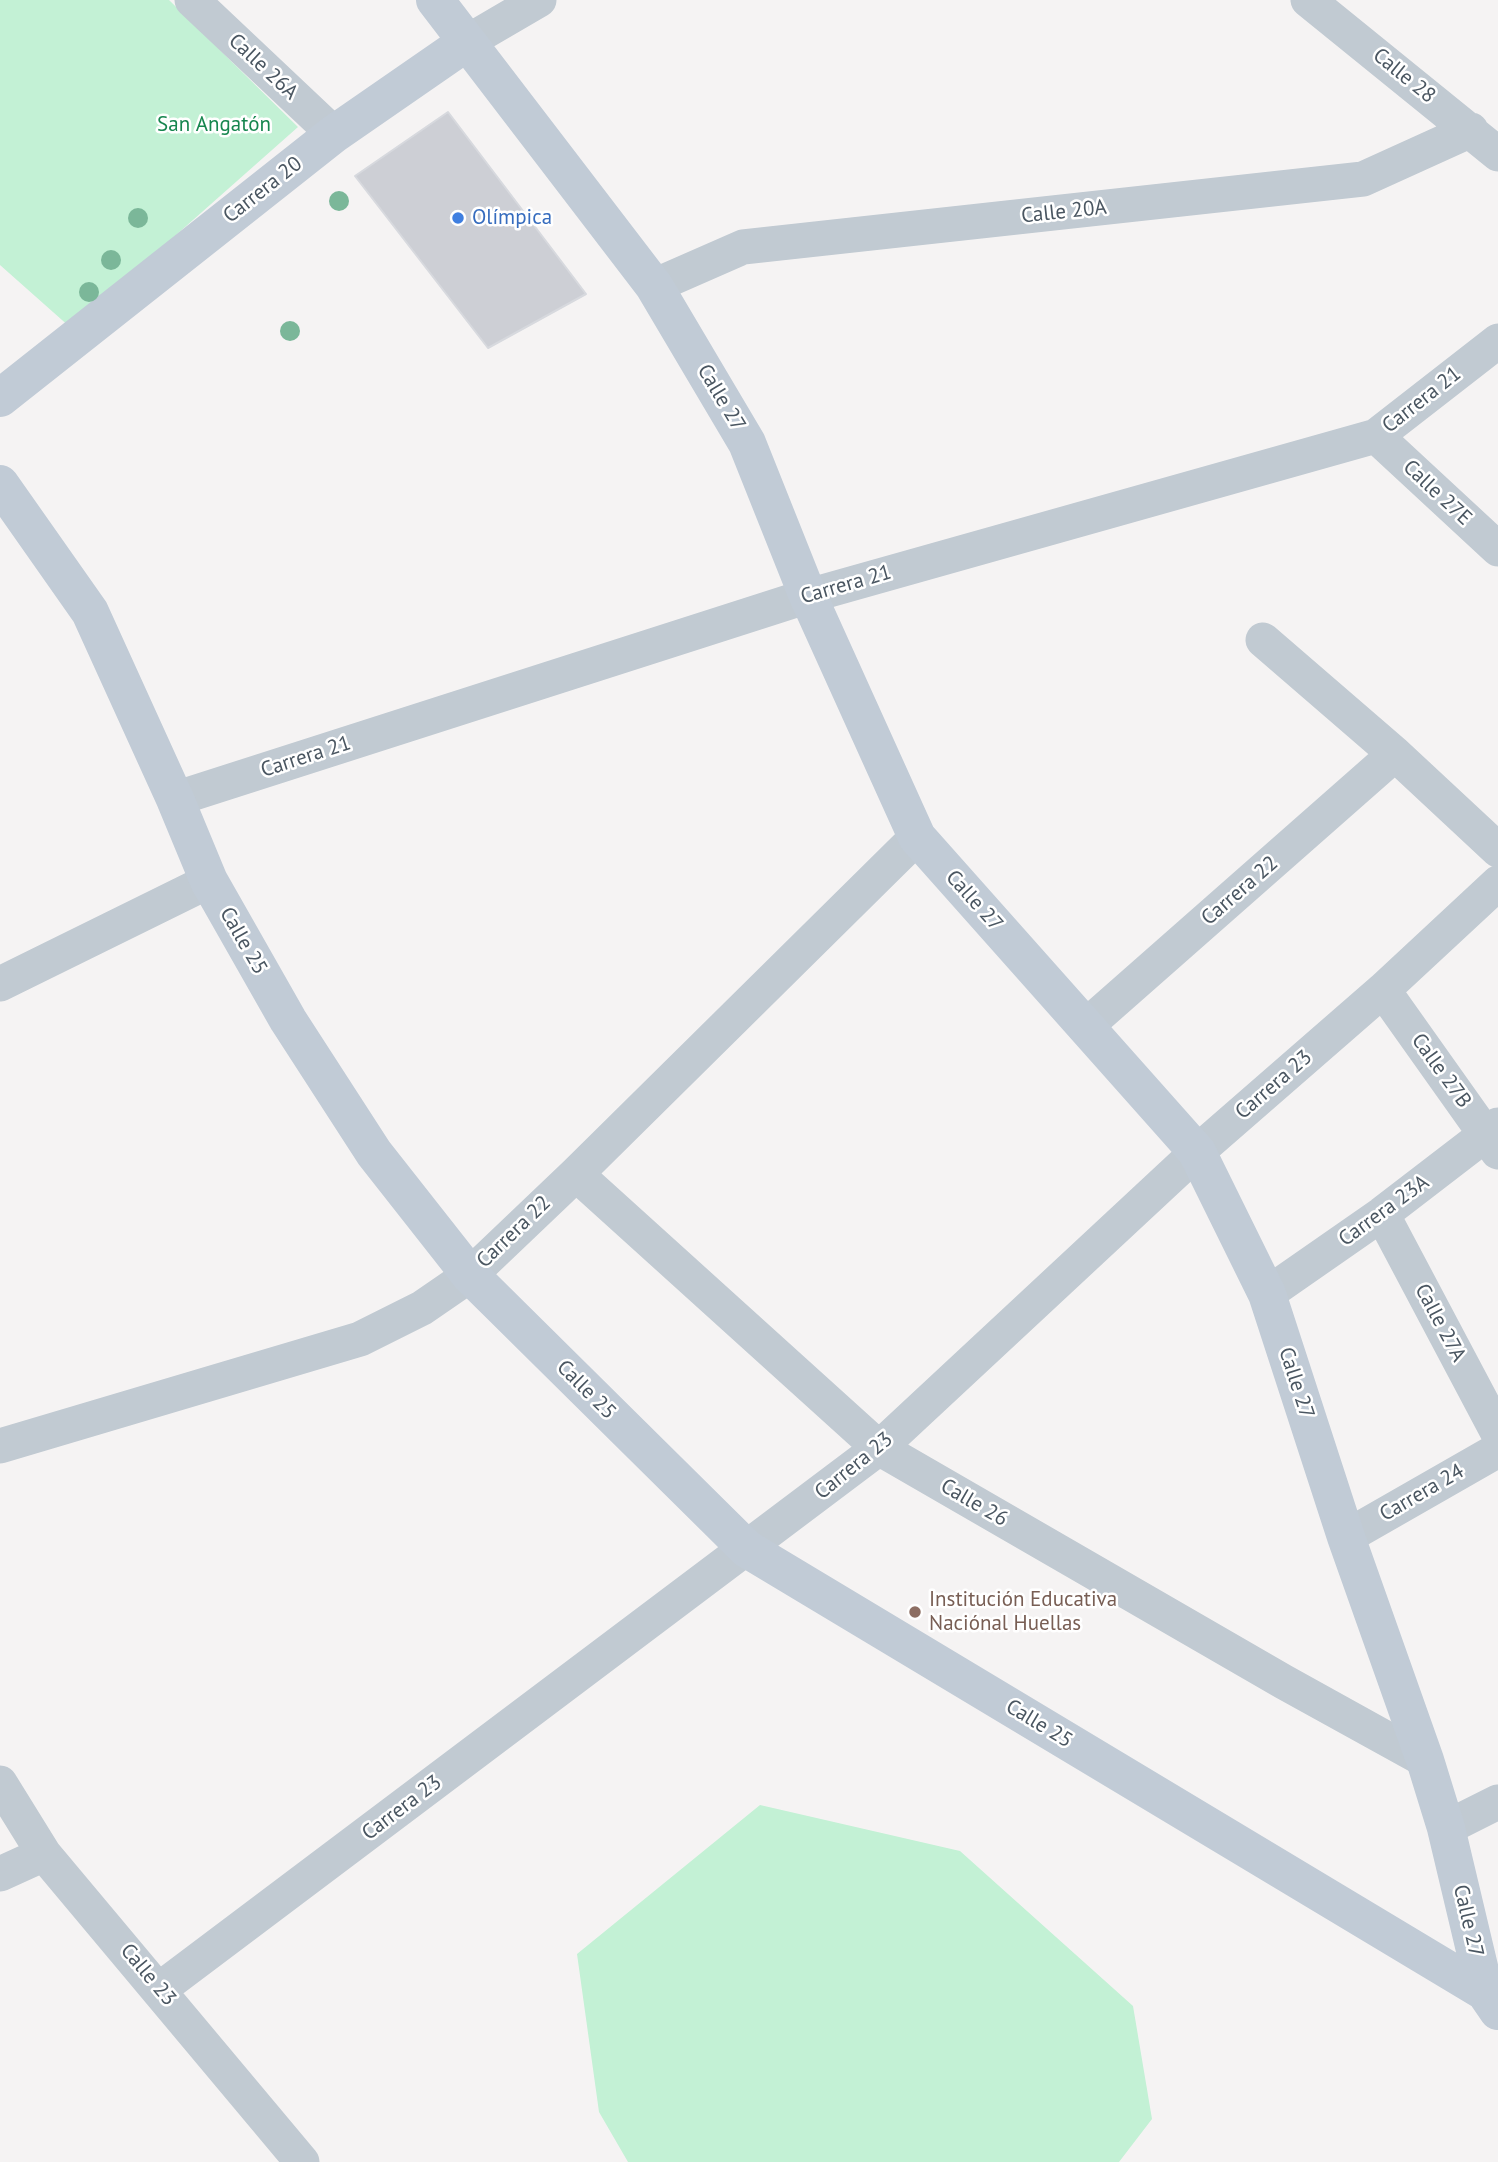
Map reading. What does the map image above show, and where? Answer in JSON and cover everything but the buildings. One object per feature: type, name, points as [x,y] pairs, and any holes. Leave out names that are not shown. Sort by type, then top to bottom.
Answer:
[{"type":"main road","name":"Calle 27","points":[[435,0],[654,286],[747,443],[808,596],[916,837],[1197,1152],[1267,1294],[1346,1537],[1425,1760],[1446,1828],[1491,2002]]},
{"type":"main road","name":"Carrera 20","points":[[0,398],[334,134],[467,42]]},
{"type":"main road","name":"Calle 25","points":[[0,484],[90,612],[209,881],[288,1020],[374,1153],[470,1275],[747,1549],[1491,2002]]},
{"type":"street","name":"Calle 26A","points":[[192,0],[334,134]]},
{"type":"street","name":"Carrera 20","points":[[467,42],[539,0]]},
{"type":"street","name":"Calle 28","points":[[1308,0],[1498,154]]},
{"type":"street","name":"Calle 20A","points":[[654,286],[743,247],[1363,179],[1471,130]]},
{"type":"street","name":"Carrera 21","points":[[175,799],[808,596],[1376,436],[1498,341]]},
{"type":"street","name":"Calle 27E","points":[[1376,436],[1498,549]]},
{"type":"street","points":[[1263,640],[1395,754],[1498,850]]},
{"type":"street","name":"Carrera 22","points":[[1085,1027],[1395,754]]},
{"type":"street","name":"Carrera 22","points":[[0,1446],[360,1339],[422,1308],[470,1275],[576,1174],[916,837]]},
{"type":"street","points":[[0,984],[209,881]]},
{"type":"street","name":"Carrera 23","points":[[160,1989],[879,1448],[1197,1152],[1383,990],[1498,883]]},
{"type":"street","name":"Calle 27B","points":[[1383,990],[1494,1137]]},
{"type":"street","name":"Carrera 23A","points":[[1267,1294],[1494,1137]]},
{"type":"street","name":"Calle 26","points":[[576,1174],[879,1448],[1272,1675],[1425,1760]]},
{"type":"street","name":"Calle 27A","points":[[1382,1214],[1498,1433]]},
{"type":"street","name":"Carrera 24","points":[[1346,1537],[1498,1450]]},
{"type":"street","name":"Calle 23","points":[[0,1783],[44,1853],[302,2162]]},
{"type":"street","points":[[1446,1828],[1498,1802]]},
{"type":"street","points":[[0,1874],[44,1853]]},
{"type":"green space","name":"San Angatón","points":[[0,0],[169,0],[298,127],[71,328],[0,265]]},
{"type":"green space","points":[[760,1805],[960,1851],[1133,2006],[1152,2119],[1119,2162],[628,2162],[599,2112],[577,1954]]},
{"type":"place","name":"Olímpica","points":[[458,218]]},
{"type":"place","name":"Institución Educativa Naciónal Huellas","points":[[915,1612]]}]
